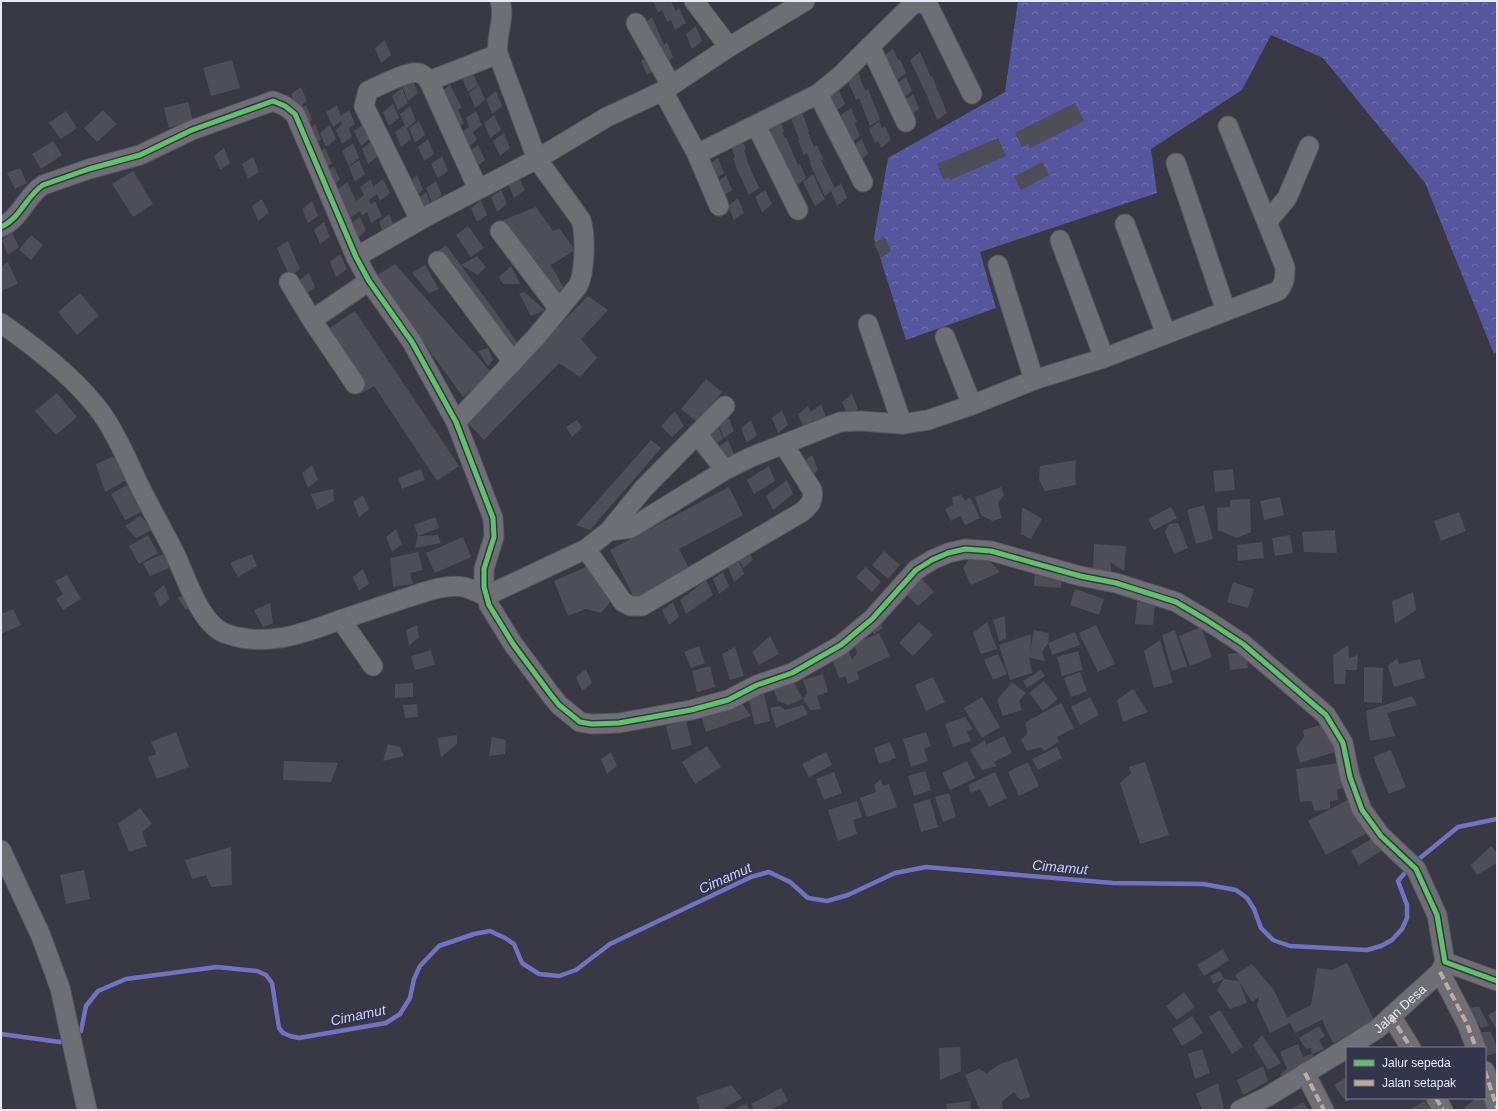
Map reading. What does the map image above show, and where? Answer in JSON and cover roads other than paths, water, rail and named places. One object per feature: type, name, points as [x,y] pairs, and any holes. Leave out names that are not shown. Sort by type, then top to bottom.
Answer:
[{"type":"street","points":[[456,422],[513,362],[559,310],[578,286],[582,277],[583,225],[581,220],[537,159],[498,54],[497,47],[501,21],[500,1]]},
{"type":"street","points":[[694,1],[729,46]]},
{"type":"street","points":[[356,257],[478,188],[537,159],[607,117],[667,88],[729,46],[781,7],[805,1]]},
{"type":"street","points":[[697,154],[818,94],[836,80],[912,5],[918,2],[926,4],[972,94]]},
{"type":"street","points":[[636,23],[697,154],[719,206]]},
{"type":"street","points":[[870,46],[906,122]]},
{"type":"street","points":[[429,82],[498,54]]},
{"type":"street","points":[[420,220],[364,106],[364,100],[368,91],[409,74],[420,73],[429,82],[478,188]]},
{"type":"street","points":[[818,94],[863,182]]},
{"type":"street","points":[[1,227],[12,220],[36,189],[43,185],[89,169],[140,156],[192,130],[273,101],[285,106],[295,114],[356,257],[369,281],[412,342],[456,422],[493,518],[494,537],[484,568],[484,587],[489,605],[513,644],[551,695],[559,705],[580,722],[592,724],[618,723],[691,710],[728,700],[757,686],[792,673],[841,645],[872,619],[916,570],[932,560],[948,553],[966,549],[991,551],[1080,576],[1116,583],[1176,602],[1243,644],[1313,703],[1326,716],[1343,744],[1350,777],[1362,810],[1381,836],[1412,865],[1437,915],[1442,967],[1476,1047]]},
{"type":"street","points":[[756,125],[798,210]]},
{"type":"street","points":[[609,531],[631,528],[725,470],[840,422],[860,421],[902,424],[928,420],[972,406],[1034,380],[1104,358],[1278,291],[1283,286],[1285,267],[1228,126]]},
{"type":"street","points":[[1267,222],[1287,198],[1309,146]]},
{"type":"street","points":[[1176,163],[1226,311]]},
{"type":"street","points":[[1125,224],[1166,334]]},
{"type":"street","points":[[500,231],[559,310]]},
{"type":"street","points":[[1060,240],[1104,358]]},
{"type":"street","points":[[438,261],[513,362]]},
{"type":"street","points":[[998,265],[1034,380]]},
{"type":"street","points":[[312,320],[369,281]]},
{"type":"street","points":[[289,282],[312,320],[355,384]]},
{"type":"street","points":[[1,323],[38,351],[74,382],[102,413],[132,466],[141,490],[185,573],[200,608],[213,626],[225,634],[255,640],[277,639],[313,631],[341,620],[435,589],[465,588],[486,596],[586,549],[609,531],[644,488],[725,406]]},
{"type":"street","points":[[868,324],[902,424]]},
{"type":"street","points":[[945,337],[972,406]]},
{"type":"street","points":[[697,434],[725,470]]},
{"type":"street","points":[[586,549],[623,602],[631,606],[642,606],[810,506],[813,497],[812,490],[784,445]]},
{"type":"street","points":[[341,620],[374,666]]},
{"type":"street","points":[[1,850],[41,936],[60,988],[87,1110]]},
{"type":"street","points":[[1442,967],[1497,981]]},
{"type":"street","name":"Jalan Desa","points":[[1349,1047],[1371,1034],[1392,1016],[1442,967]]},
{"type":"street","points":[[1392,1016],[1410,1047]]},
{"type":"street","name":"Jalan Desa","points":[[1240,1110],[1267,1097],[1346,1049]]},
{"type":"street","points":[[1305,1073],[1324,1110]]},
{"type":"street","points":[[1486,1074],[1497,1108]]},
{"type":"street","points":[[1437,1099],[1443,1110]]},
{"type":"waterway","name":"Cimamut","points":[[1414,863],[1458,827],[1497,819]]},
{"type":"waterway","name":"Cimamut","points":[[74,1035],[81,1031],[86,1006],[98,991],[126,979],[217,967],[257,971],[266,975],[272,983],[279,1028],[283,1033],[290,1036],[299,1038],[386,1023],[400,1014],[410,998],[414,979],[420,966],[439,946],[474,934],[490,931],[514,944],[522,963],[539,974],[559,976],[576,970],[610,944],[751,877],[769,872],[790,882],[808,898],[827,901],[848,895],[895,873],[926,867],[1113,883],[1203,884],[1236,890],[1247,898],[1254,909],[1261,928],[1273,940],[1290,946],[1367,950],[1381,946],[1392,940],[1402,929],[1407,918],[1407,905],[1398,881],[1409,868]]},
{"type":"waterway","name":"Cimamut","points":[[1,1034],[60,1042],[68,1038]]}]
